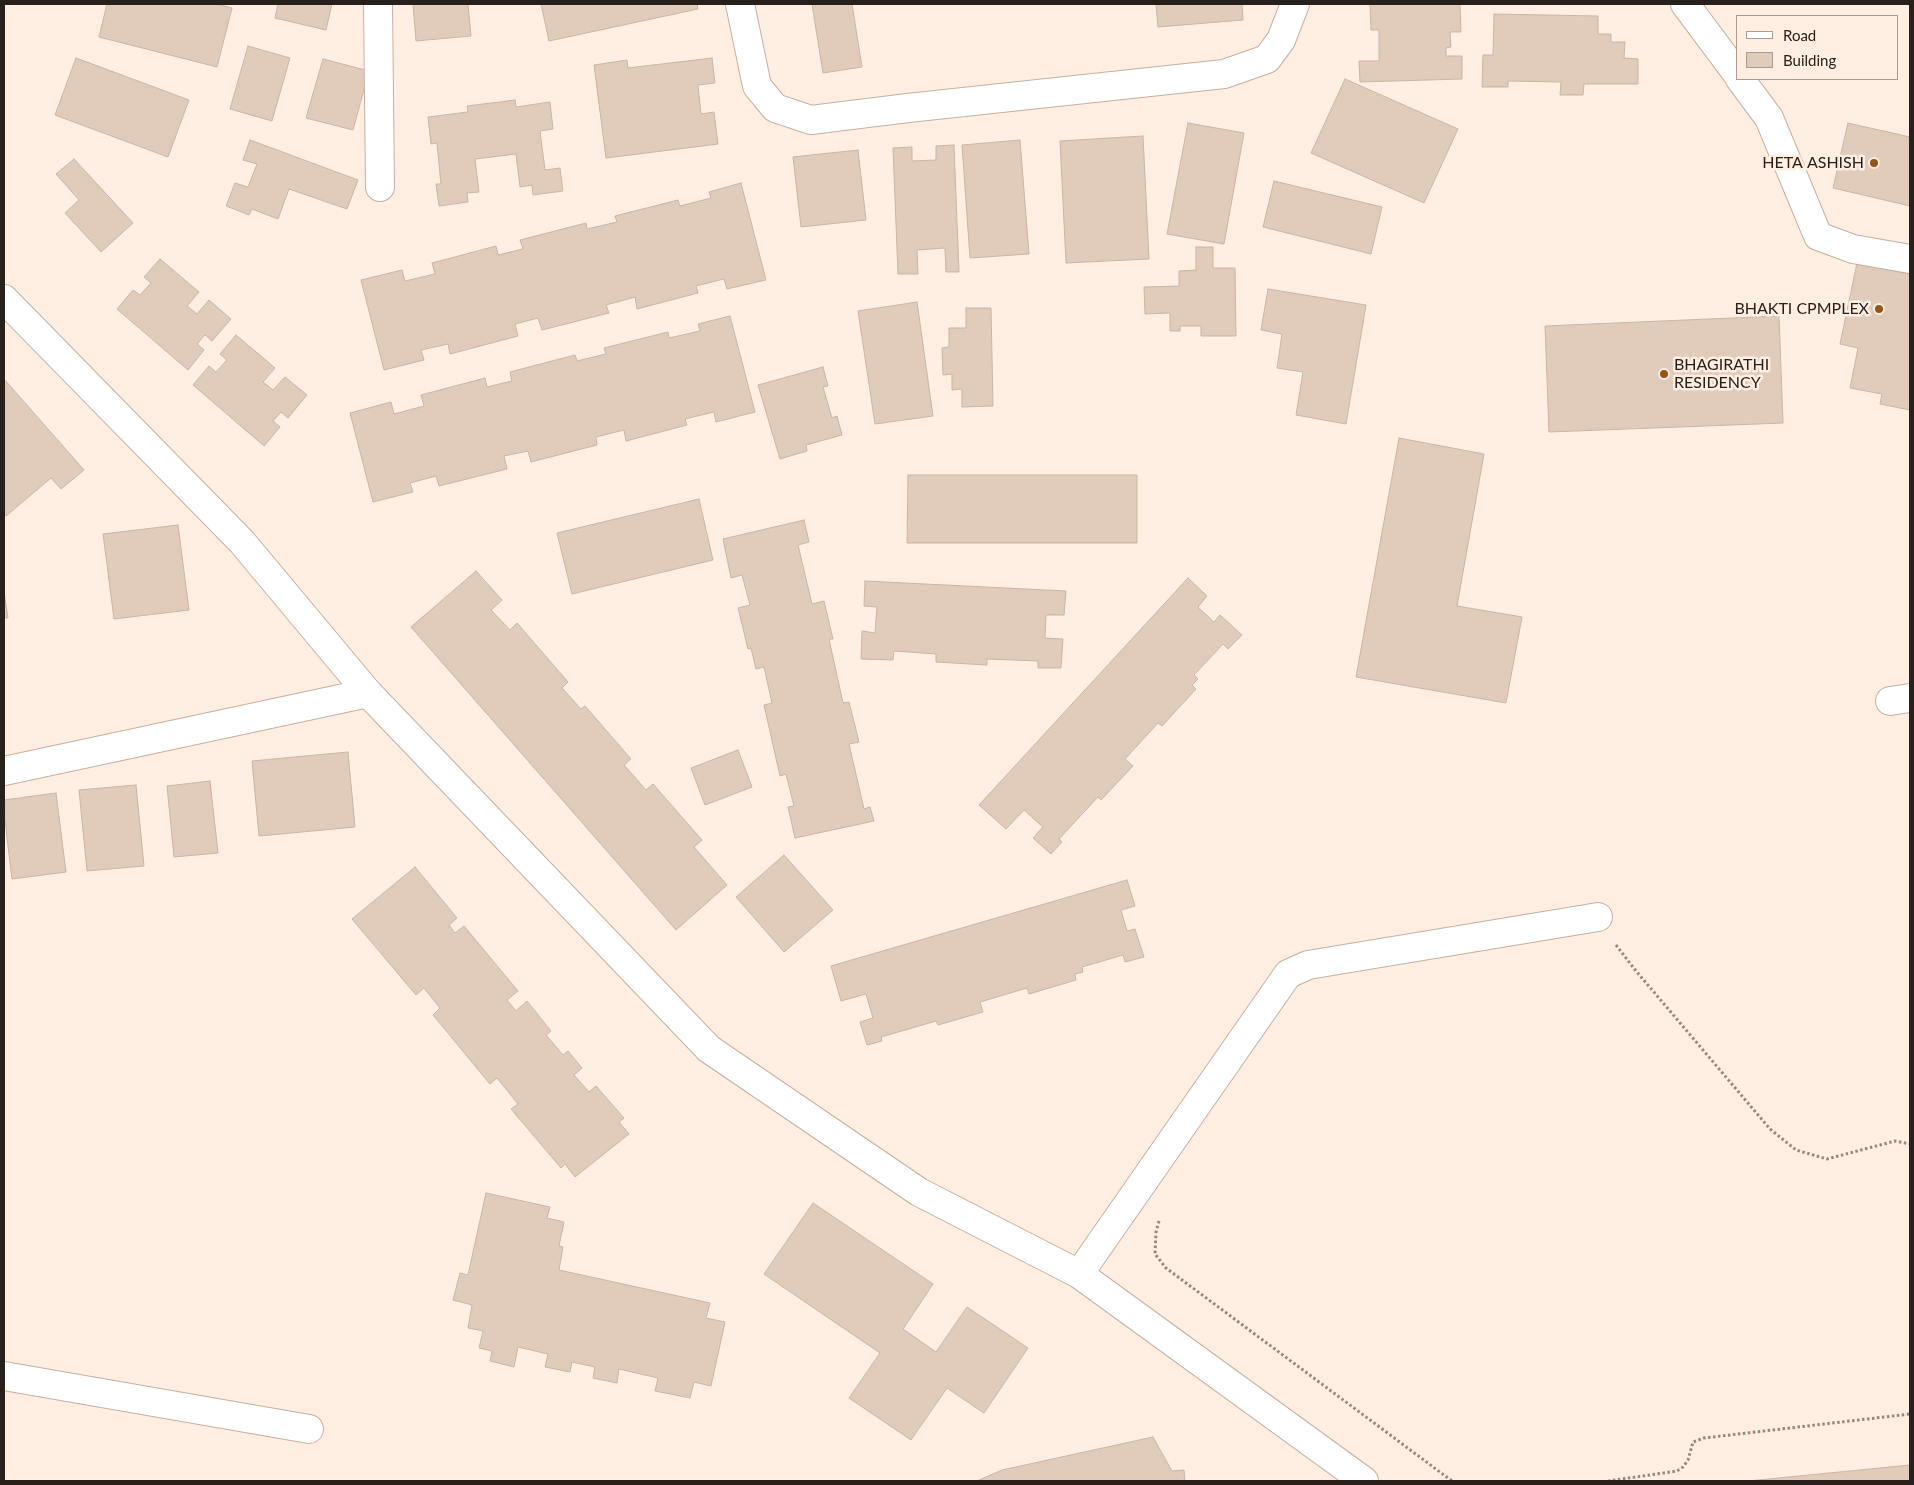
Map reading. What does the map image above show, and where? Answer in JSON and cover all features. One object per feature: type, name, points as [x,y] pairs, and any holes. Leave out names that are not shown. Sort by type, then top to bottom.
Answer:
[{"type":"street","points":[[378,4],[380,187]]},
{"type":"street","points":[[740,4],[757,86],[775,108],[811,120],[1224,74],[1267,59],[1281,40],[1295,4]]},
{"type":"street","points":[[1685,4],[1736,72]]},
{"type":"street","points":[[1741,80],[1769,118],[1818,236],[1853,249],[1910,259]]},
{"type":"street","points":[[4,300],[242,542],[368,693],[709,1049],[919,1192],[1079,1274],[1364,1481]]},
{"type":"street","points":[[4,771],[368,693]]},
{"type":"street","points":[[1079,1274],[1288,974],[1308,965],[1598,918]]},
{"type":"street","points":[[4,1376],[309,1429]]},
{"type":"path","points":[[1613,942],[1619,946],[1636,971],[1770,1129],[1796,1150],[1827,1159],[1895,1141],[1910,1144]]},
{"type":"path","points":[[1161,1216],[1156,1232],[1155,1254],[1166,1268],[1452,1481]]},
{"type":"path","points":[[1608,1481],[1677,1470],[1683,1467],[1688,1460],[1693,1442],[1704,1438],[1910,1414]]},
{"type":"building","points":[[107,4],[217,4],[232,8],[217,67],[99,37]]},
{"type":"building","points":[[278,4],[332,4],[326,30],[275,18]]},
{"type":"building","points":[[413,4],[468,4],[471,36],[416,41]]},
{"type":"building","points":[[541,4],[697,4],[698,9],[549,41]]},
{"type":"building","points":[[812,4],[852,4],[862,67],[823,73]]},
{"type":"building","points":[[1156,4],[1242,4],[1243,20],[1158,27]]},
{"type":"building","points":[[1370,4],[1460,4],[1461,32],[1450,32],[1451,47],[1446,48],[1446,56],[1462,56],[1462,79],[1360,82],[1359,61],[1379,61],[1379,30],[1371,30]]},
{"type":"building","points":[[1494,14],[1598,16],[1598,34],[1611,34],[1611,42],[1625,42],[1624,58],[1638,59],[1638,84],[1584,84],[1583,95],[1560,95],[1561,82],[1508,81],[1508,87],[1482,87],[1483,55],[1493,55]]},
{"type":"building","points":[[248,46],[290,58],[272,121],[230,109]]},
{"type":"building","points":[[76,58],[189,100],[168,157],[55,115]]},
{"type":"building","points":[[712,58],[715,83],[698,85],[701,114],[714,112],[718,144],[606,158],[594,65],[627,60],[628,68]]},
{"type":"building","points":[[323,59],[369,71],[353,130],[306,118]]},
{"type":"building","points":[[1345,79],[1458,129],[1424,203],[1311,153]]},
{"type":"building","points":[[515,100],[516,107],[550,102],[553,129],[540,131],[545,170],[560,168],[563,191],[533,195],[532,185],[520,187],[516,154],[475,159],[479,192],[467,193],[468,202],[439,206],[436,184],[441,184],[437,143],[431,144],[428,117],[468,112],[467,106]]},
{"type":"building","points":[[1188,123],[1244,133],[1224,244],[1167,234]]},
{"type":"building","name":"HETA ASHISH","points":[[1848,123],[1910,137],[1910,206],[1833,188]]},
{"type":"building","points":[[1143,136],[1149,259],[1066,263],[1060,141]]},
{"type":"building","points":[[250,140],[358,180],[347,209],[289,189],[278,219],[252,209],[249,215],[226,206],[235,183],[248,187],[257,164],[243,160]]},
{"type":"building","points":[[1020,140],[1029,254],[970,258],[962,145]]},
{"type":"building","points":[[954,145],[959,272],[946,272],[945,248],[917,250],[918,274],[898,274],[893,148],[912,147],[912,161],[936,160],[936,146]]},
{"type":"building","points":[[858,150],[866,220],[801,227],[793,157]]},
{"type":"building","points":[[74,159],[133,223],[101,252],[65,213],[79,200],[56,174]]},
{"type":"building","points":[[1274,181],[1382,207],[1371,254],[1263,227]]},
{"type":"building","points":[[741,183],[766,280],[727,289],[724,279],[696,286],[698,293],[637,309],[635,297],[606,305],[609,313],[542,330],[538,318],[515,324],[518,336],[450,354],[448,344],[421,350],[424,360],[384,370],[361,280],[402,270],[405,281],[435,274],[432,263],[496,246],[498,255],[523,249],[520,240],[586,223],[587,229],[617,222],[615,216],[678,200],[680,206],[711,198],[709,192]]},
{"type":"building","points":[[1196,247],[1213,247],[1213,268],[1235,268],[1236,336],[1201,336],[1201,326],[1180,326],[1180,331],[1170,331],[1170,313],[1145,314],[1144,287],[1179,286],[1179,271],[1196,270]]},
{"type":"building","points":[[160,259],[199,292],[187,306],[197,314],[209,300],[231,319],[212,341],[205,335],[197,344],[204,350],[188,370],[117,309],[133,290],[140,295],[151,283],[144,277]]},
{"type":"building","name":"BHAKTI CPMPLEX","points":[[1857,263],[1910,274],[1910,410],[1880,404],[1882,394],[1850,388],[1858,348],[1840,344]]},
{"type":"building","points":[[1268,289],[1366,305],[1346,424],[1296,415],[1303,372],[1277,368],[1282,334],[1261,330]]},
{"type":"building","points":[[917,302],[933,416],[875,424],[858,311]]},
{"type":"building","points":[[966,308],[991,308],[993,406],[962,407],[962,389],[952,390],[952,374],[943,375],[942,348],[949,347],[949,328],[966,328]]},
{"type":"building","points":[[730,316],[755,412],[716,422],[714,412],[685,419],[687,425],[626,441],[624,430],[596,437],[597,445],[531,462],[528,451],[504,456],[507,469],[439,486],[436,476],[410,483],[413,492],[373,502],[350,413],[391,402],[394,414],[424,406],[421,395],[485,378],[487,387],[512,381],[510,372],[575,355],[577,361],[606,354],[604,348],[668,332],[669,338],[700,331],[698,324]]},
{"type":"building","name":"BHAGIRATHI RESIDENCY","points":[[1779,316],[1783,423],[1549,432],[1545,326]]},
{"type":"building","points":[[236,335],[275,368],[263,382],[273,390],[285,377],[307,395],[288,418],[281,412],[273,421],[280,427],[264,446],[193,385],[209,366],[216,372],[227,360],[220,354]]},
{"type":"building","points":[[823,367],[828,386],[823,387],[832,418],[837,416],[842,435],[806,445],[807,451],[780,459],[758,385]]},
{"type":"building","points":[[4,379],[84,470],[61,489],[51,478],[6,516],[4,513]]},
{"type":"building","points":[[1399,438],[1484,454],[1457,606],[1522,617],[1506,703],[1356,677]]},
{"type":"building","points":[[908,475],[1137,475],[1137,543],[907,543]]},
{"type":"building","points":[[699,499],[713,560],[572,594],[557,533]]},
{"type":"building","points":[[804,520],[809,542],[798,545],[812,604],[824,601],[833,639],[829,639],[843,703],[849,702],[859,742],[849,744],[864,809],[870,807],[874,821],[795,838],[788,807],[794,806],[786,774],[780,776],[764,705],[772,703],[764,667],[756,669],[751,648],[748,649],[738,608],[750,605],[742,575],[731,578],[723,539]]},
{"type":"building","points":[[178,525],[189,610],[114,619],[103,534]]},
{"type":"building","points":[[476,571],[502,600],[491,610],[510,630],[517,623],[568,682],[562,688],[581,709],[585,706],[631,759],[624,765],[646,790],[653,784],[702,840],[694,847],[727,885],[676,930],[411,627]]},
{"type":"building","points":[[1188,578],[1207,596],[1198,607],[1214,622],[1220,615],[1242,635],[1228,649],[1223,644],[1194,675],[1198,679],[1192,685],[1196,689],[1162,726],[1158,723],[1125,759],[1133,766],[1101,800],[1098,797],[1059,839],[1062,842],[1051,854],[1033,838],[1043,827],[1024,810],[1006,829],[979,805]]},
{"type":"building","points":[[865,581],[1066,591],[1064,615],[1046,615],[1045,638],[1063,639],[1061,668],[1038,668],[1038,661],[987,659],[987,665],[936,662],[936,654],[894,651],[893,660],[861,659],[862,631],[875,633],[877,607],[864,606]]},
{"type":"building","points":[[4,591],[8,618],[4,618]]},
{"type":"building","points":[[738,750],[752,787],[705,805],[691,768]]},
{"type":"building","points":[[348,752],[355,827],[259,836],[252,761]]},
{"type":"building","points":[[210,781],[218,853],[174,857],[167,786]]},
{"type":"building","points":[[136,785],[144,866],[87,871],[79,790]]},
{"type":"building","points":[[56,793],[66,872],[12,879],[4,800]]},
{"type":"building","points":[[784,855],[833,910],[784,952],[736,897]]},
{"type":"building","points":[[415,867],[457,918],[449,925],[455,933],[464,926],[518,991],[507,1000],[516,1011],[527,1001],[551,1031],[546,1035],[563,1055],[568,1051],[582,1068],[574,1075],[589,1092],[596,1086],[624,1118],[619,1122],[629,1134],[575,1177],[565,1164],[561,1168],[511,1109],[518,1104],[497,1078],[490,1084],[433,1015],[440,1008],[424,988],[416,995],[352,919]]},
{"type":"building","points":[[1127,880],[1135,906],[1121,910],[1127,931],[1135,929],[1144,957],[1125,962],[1123,955],[1082,967],[1083,972],[1075,974],[1076,980],[1029,994],[1027,988],[980,1002],[983,1012],[938,1025],[936,1021],[881,1037],[882,1041],[867,1045],[860,1022],[873,1018],[866,994],[841,1001],[831,966]]},
{"type":"building","points":[[486,1193],[550,1207],[547,1218],[564,1222],[559,1246],[563,1247],[559,1270],[710,1303],[706,1318],[725,1322],[711,1386],[694,1382],[690,1398],[655,1391],[658,1378],[619,1369],[617,1383],[593,1378],[595,1367],[572,1362],[570,1372],[545,1367],[548,1354],[518,1347],[514,1367],[490,1361],[492,1351],[479,1348],[483,1331],[468,1328],[472,1305],[453,1300],[460,1273],[468,1275]]},
{"type":"building","points":[[813,1203],[933,1284],[903,1329],[936,1352],[967,1307],[1028,1348],[984,1413],[947,1388],[911,1440],[849,1398],[880,1353],[764,1274]]},
{"type":"building","points":[[1153,1437],[1172,1471],[1184,1470],[1185,1481],[977,1481],[1002,1470]]},
{"type":"building","points":[[1910,1465],[1910,1481],[1748,1481]]},
{"type":"place","name":"HETA ASHISH","points":[[1874,163]]},
{"type":"place","name":"BHAKTI CPMPLEX","points":[[1879,309]]},
{"type":"place","name":"BHAGIRATHI RESIDENCY","points":[[1664,374]]}]
